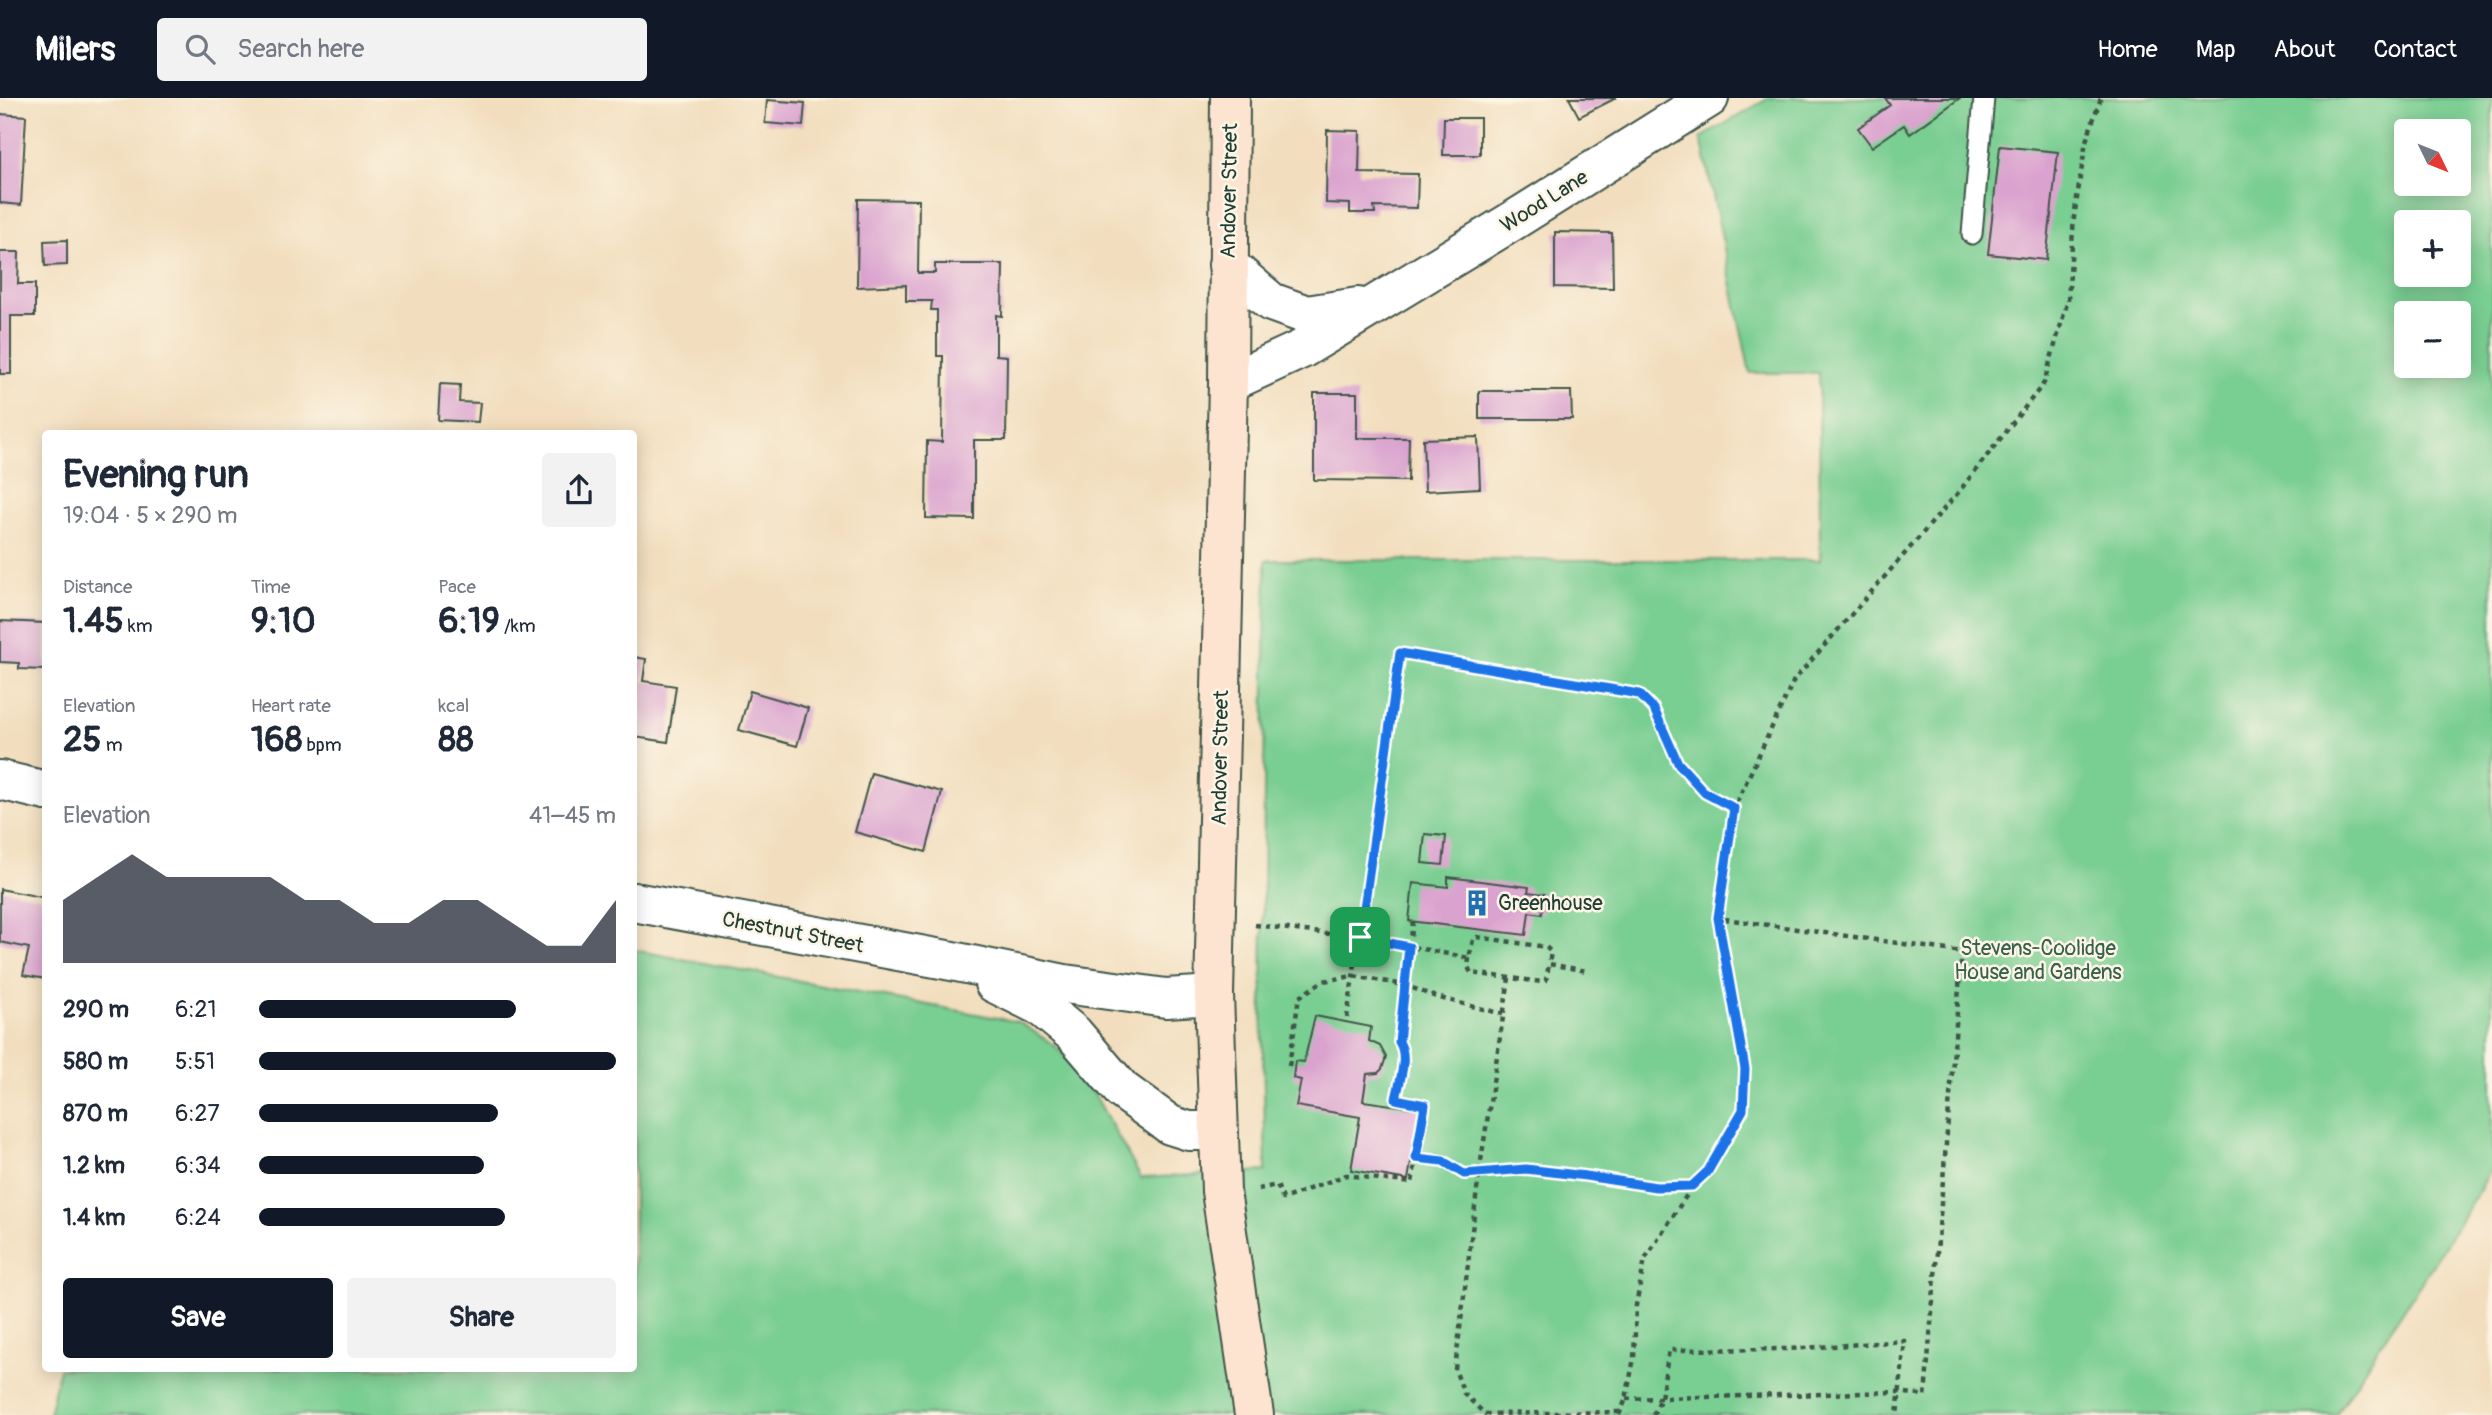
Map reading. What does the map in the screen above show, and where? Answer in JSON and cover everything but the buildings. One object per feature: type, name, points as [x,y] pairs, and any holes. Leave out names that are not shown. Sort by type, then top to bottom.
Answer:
[{"type":"main road","name":"Andover Street","points":[[1230,98],[1228,383],[1214,996],[1222,1205],[1254,1415]]},
{"type":"street","name":"Wood Lane","points":[[1228,383],[1302,349],[1709,98]]},
{"type":"street","name":"Wood Lane","points":[[1228,265],[1271,302],[1307,315],[1377,302]]},
{"type":"street","points":[[0,780],[42,790]]},
{"type":"street","name":"Chestnut Street","points":[[637,903],[1124,994],[1166,998],[1214,996]]},
{"type":"street","name":"Chestnut Street","points":[[952,961],[1040,1006],[1074,1034],[1122,1090],[1170,1125],[1189,1131],[1218,1131]]},
{"type":"lane","points":[[1972,234],[1984,98]]},
{"type":"path","points":[[1509,978],[1479,1174],[1455,1368],[1464,1394],[1485,1414],[1620,1413],[1626,1399],[1634,1358],[1636,1305],[1645,1259],[1692,1186],[1708,1171],[1743,1110],[1745,1069],[1718,918],[1734,808],[1794,680],[1956,494],[2043,383],[2068,300],[2074,217],[2086,141],[2101,98]]},
{"type":"path","points":[[1347,1018],[1400,653],[1639,694],[1654,709],[1678,763],[1705,793],[1734,808]]},
{"type":"path","points":[[1626,1399],[1900,1392],[1925,1396],[1962,951],[1718,918]]},
{"type":"path","points":[[1216,922],[1286,927],[1360,937],[1469,958]]},
{"type":"path","points":[[1250,1190],[1277,1185],[1283,1199],[1346,1175],[1412,1182],[1425,1105],[1396,1099],[1403,1064],[1404,1048],[1399,1042],[1413,922]]},
{"type":"path","points":[[1477,937],[1546,947],[1551,952],[1546,980],[1542,982],[1471,973],[1468,967],[1469,958],[1473,940],[1477,937]]},
{"type":"path","points":[[1549,964],[1587,971]]},
{"type":"path","points":[[1289,1066],[1299,997],[1323,981],[1353,976],[1405,985],[1436,997],[1503,1014]]},
{"type":"path","points":[[1416,1158],[1443,1161],[1464,1174],[1526,1169],[1656,1187],[1692,1186]]},
{"type":"path","points":[[1653,1415],[1661,1398],[1669,1350],[1789,1349],[1905,1341],[1897,1415]]},
{"type":"green space","name":"Stevens-Coolidge House and Gardens","points":[[1769,98],[2492,98],[2492,1168],[2455,1231],[2336,1415],[49,1415],[58,1372],[637,1372],[637,951],[1019,1022],[1054,1045],[1083,1074],[1141,1178],[1266,1171],[1262,1011],[1266,560],[1820,560],[1819,373],[1750,373],[1701,138]]},
{"type":"place","name":"Greenhouse","points":[[1477,903]]},
{"type":"route","points":[[1400,653],[1639,694],[1654,709],[1678,763],[1705,793],[1734,808],[1721,882],[1718,918],[1745,1069],[1743,1110],[1708,1171],[1692,1186],[1656,1187],[1526,1169],[1464,1174],[1443,1161],[1416,1158],[1425,1105],[1396,1099],[1403,1064],[1404,1048],[1399,1042],[1409,947],[1360,937],[1400,653]]}]
